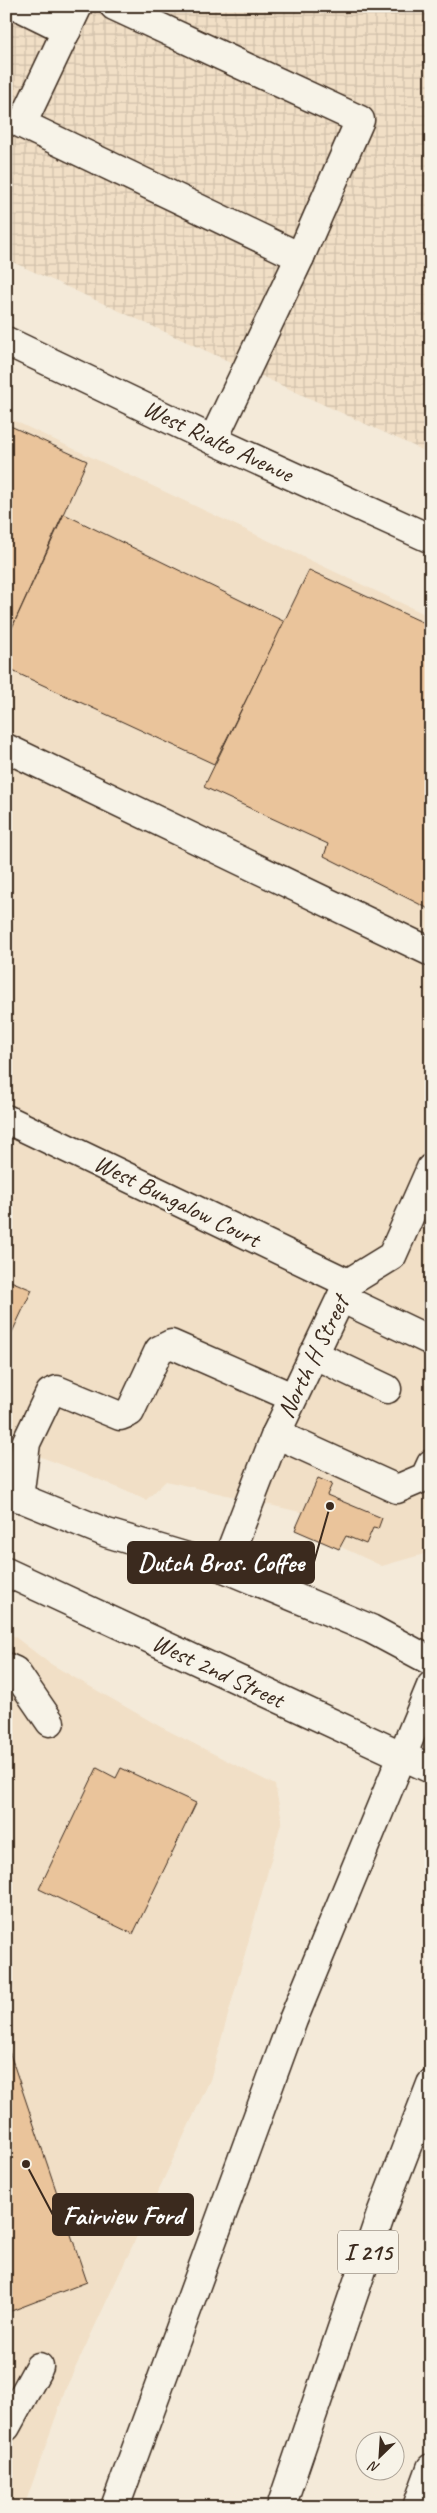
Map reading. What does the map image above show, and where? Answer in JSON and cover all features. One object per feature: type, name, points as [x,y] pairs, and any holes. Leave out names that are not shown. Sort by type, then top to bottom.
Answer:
[{"type":"main road","points":[[18,6],[72,18],[14,120],[300,257]]},
{"type":"main road","points":[[114,6],[360,120],[300,257],[213,440]]},
{"type":"main road","name":"West Rialto Avenue","points":[[6,341],[213,440],[431,539]]},
{"type":"main road","points":[[6,748],[431,952]]},
{"type":"main road","name":"West Bungalow Court","points":[[6,1119],[344,1290],[431,1341]]},
{"type":"main road","name":"North H Street","points":[[224,1568],[276,1434],[344,1290],[392,1256],[431,1168]]},
{"type":"main road","points":[[292,1397],[171,1344],[159,1350],[130,1412],[120,1416],[57,1390],[50,1393],[26,1444],[10,1497],[107,1533],[224,1568],[371,1629],[431,1661]]},
{"type":"main road","points":[[313,1354],[387,1389]]},
{"type":"main road","points":[[276,1434],[397,1489],[424,1478],[431,1464]]},
{"type":"main road","name":"West 2nd Street","points":[[6,1572],[431,1769]]},
{"type":"main road","points":[[6,1667],[15,1671],[50,1722]]},
{"type":"main road","points":[[115,2507],[293,2020],[431,1686]]},
{"type":"main road","name":"I 215","points":[[281,2507],[382,2212],[431,2084]]},
{"type":"main road","points":[[6,2427],[39,2367]]},
{"type":"main road","points":[[417,2507],[431,2468]]},
{"type":"shaded area","points":[[6,6],[431,6],[431,454],[6,259]]},
{"type":"shaded area","points":[[6,417],[431,617],[431,1539],[424,1554],[382,1566],[326,1540],[309,1514],[166,1481],[146,1500],[84,1473],[6,1444]]},
{"type":"shaded area","points":[[6,1630],[49,1663],[159,1726],[275,1785],[282,1820],[210,2080],[66,2388],[24,2507],[6,2507]]},
{"type":"building","points":[[6,424],[87,461],[6,641]]},
{"type":"building","points":[[64,514],[285,622],[214,764],[6,668],[6,641]]},
{"type":"building","points":[[309,570],[431,626],[431,910],[324,856],[328,844],[204,787]]},
{"type":"building","points":[[6,1279],[32,1290],[6,1345]]},
{"type":"building","points":[[318,1478],[332,1484],[327,1495],[382,1518],[378,1529],[373,1528],[366,1544],[346,1536],[339,1549],[295,1530]]},
{"type":"building","points":[[97,1768],[116,1778],[121,1768],[196,1803],[133,1934],[39,1889]]},
{"type":"building","points":[[6,2045],[87,2282],[6,2313]]},
{"type":"place","name":"Dutch Bros. Coffee","points":[[330,1506]]},
{"type":"place","name":"Fairview Ford","points":[[26,2164]]}]
